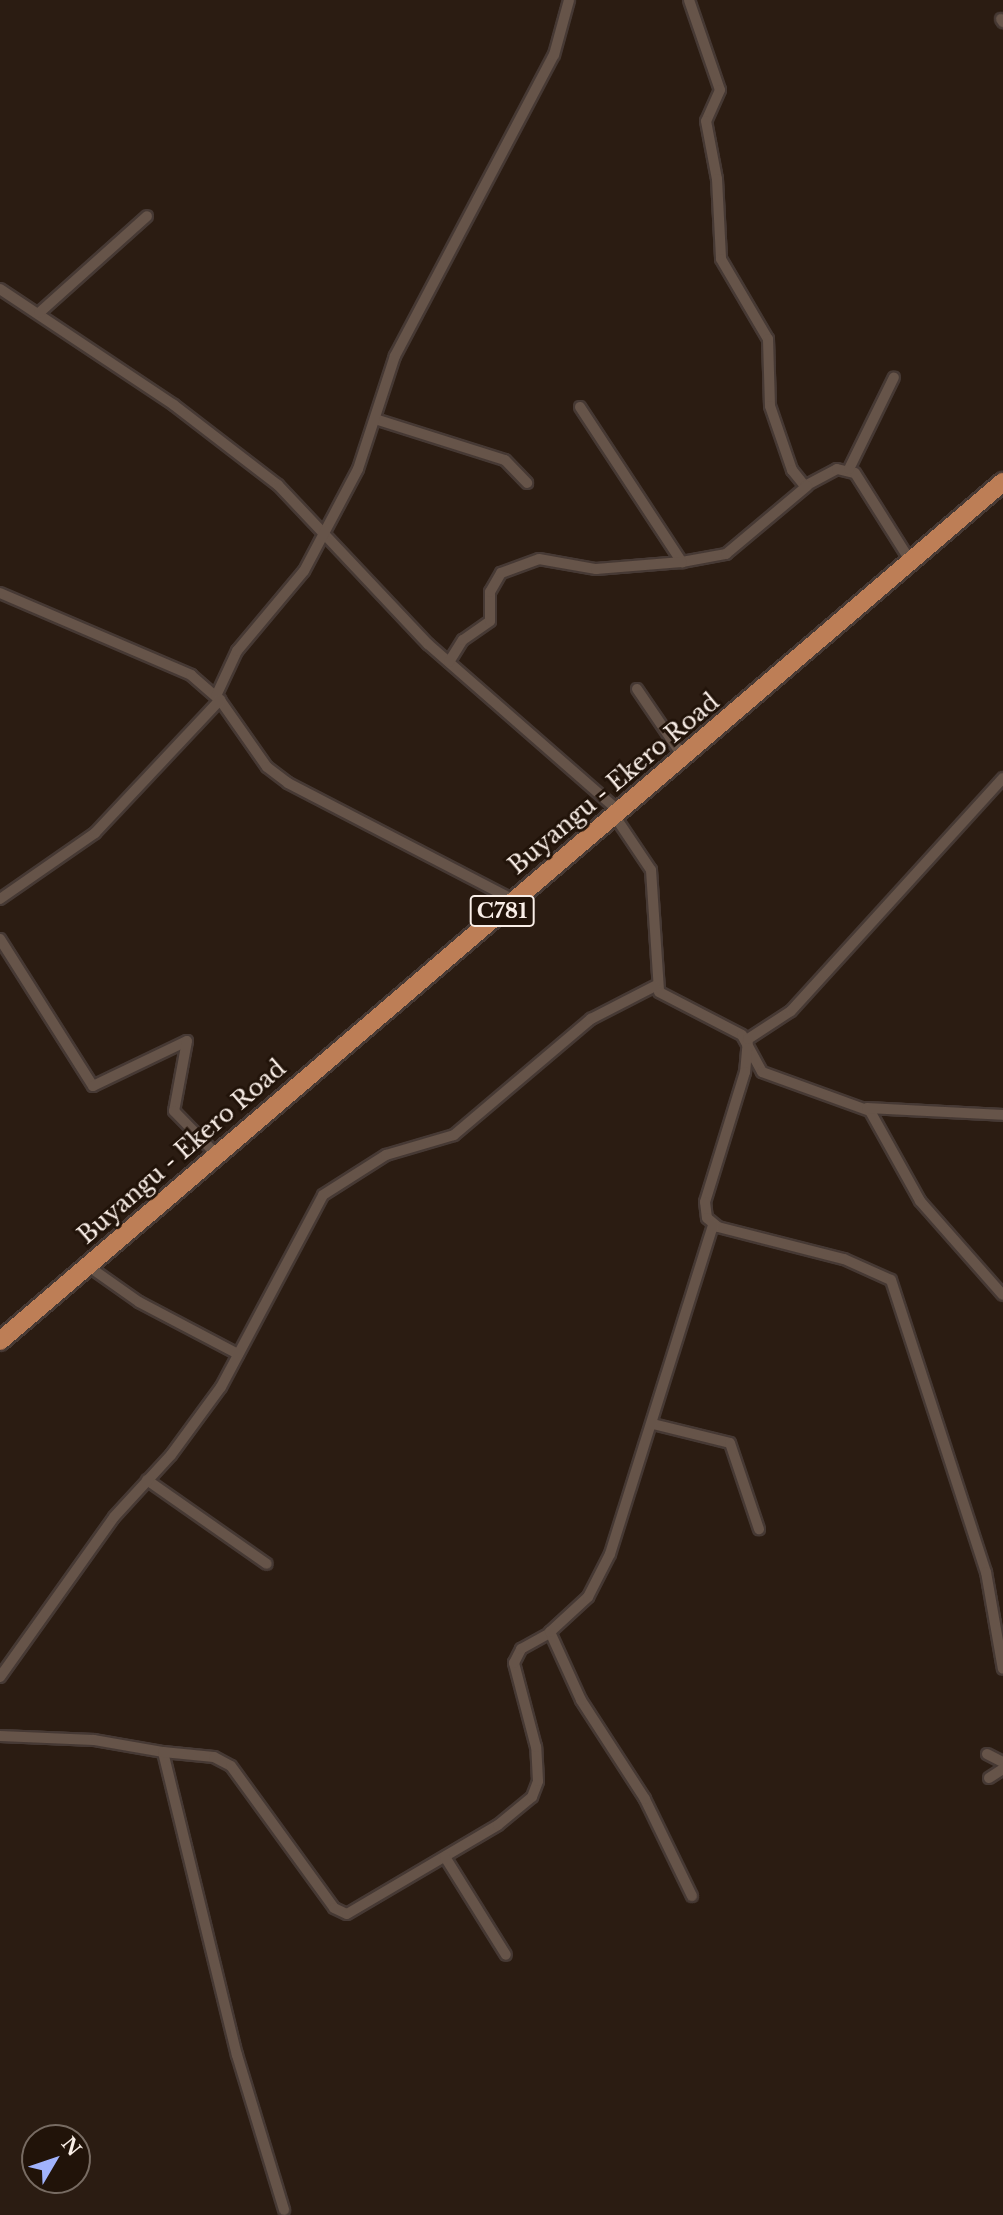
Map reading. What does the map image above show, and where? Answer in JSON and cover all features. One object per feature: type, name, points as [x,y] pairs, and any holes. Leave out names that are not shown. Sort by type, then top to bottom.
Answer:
[{"type":"main road","name":"Buyangu - Ekero Road","points":[[0,1340],[514,900],[619,815],[1003,482]]},
{"type":"street","points":[[0,899],[104,825],[218,698],[237,651],[304,571],[321,528],[367,450],[395,356],[453,237],[554,55],[569,0]]},
{"type":"street","points":[[689,0],[720,90],[706,121],[717,179],[721,259],[760,317],[768,339],[770,406],[792,470],[807,486]]},
{"type":"street","points":[[39,313],[148,216]]},
{"type":"street","points":[[0,289],[182,412],[278,485],[449,662],[619,815],[651,870],[655,986]]},
{"type":"street","points":[[849,469],[894,377]]},
{"type":"street","points":[[580,407],[681,562]]},
{"type":"street","points":[[375,419],[505,460],[527,484]]},
{"type":"street","points":[[449,662],[463,640],[490,621],[491,592],[501,573],[539,559],[596,569],[681,562],[726,554],[807,486],[831,471],[849,469],[863,481],[911,562]]},
{"type":"street","points":[[0,593],[191,676],[218,698],[267,767],[288,783],[514,900]]},
{"type":"street","points":[[637,689],[684,758]]},
{"type":"street","points":[[748,1040],[791,1011],[1003,778]]},
{"type":"street","points":[[0,939],[93,1086],[187,1041],[174,1111],[216,1154]]},
{"type":"street","points":[[655,986],[748,1040],[757,1069],[866,1108],[1003,1115]]},
{"type":"street","points":[[0,1677],[220,1387],[323,1195],[386,1154],[454,1135],[591,1019],[655,986]]},
{"type":"street","points":[[0,1736],[94,1740],[163,1752],[214,1757],[231,1766],[340,1913],[445,1857],[512,1815],[536,1790],[536,1746],[514,1663],[521,1649],[550,1633],[598,1580],[653,1424],[713,1225],[705,1202],[745,1072],[748,1040]]},
{"type":"street","points":[[866,1108],[920,1200],[1003,1295]]},
{"type":"street","points":[[713,1225],[844,1259],[891,1280],[986,1572],[1003,1669]]},
{"type":"street","points":[[89,1266],[139,1302],[238,1354]]},
{"type":"street","points":[[653,1424],[730,1443],[759,1529]]},
{"type":"street","points":[[147,1480],[267,1564]]},
{"type":"street","points":[[550,1633],[581,1700],[645,1799],[692,1896]]},
{"type":"street","points":[[163,1752],[237,2055],[284,2210]]},
{"type":"street","points":[[987,1754],[1003,1762]]},
{"type":"street","points":[[989,1778],[1003,1769]]},
{"type":"street","points":[[445,1857],[506,1955]]}]
